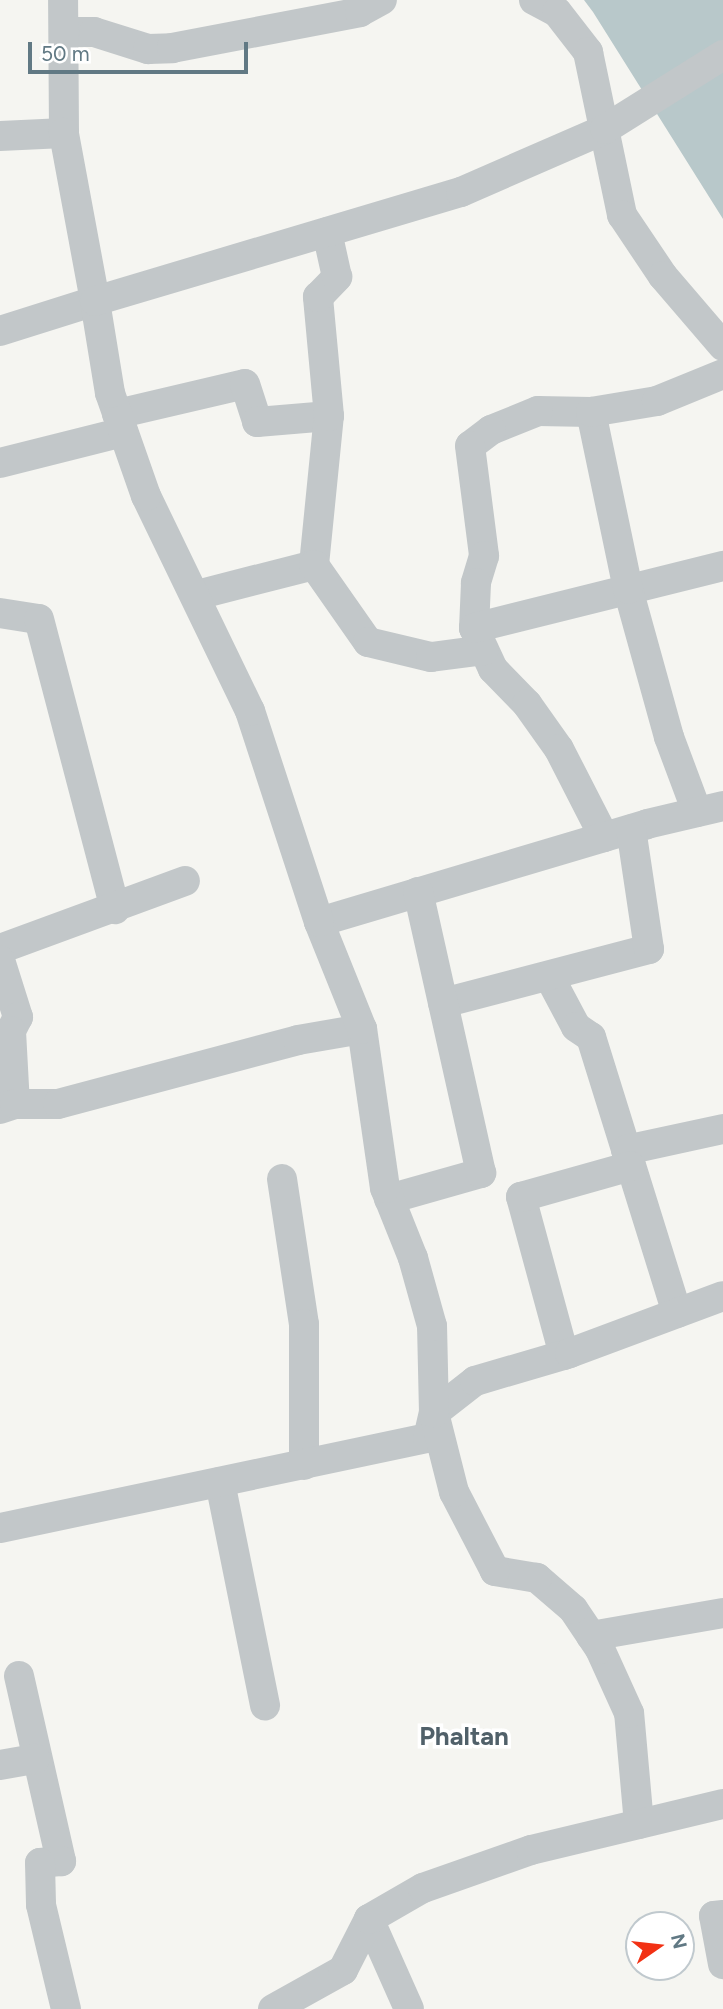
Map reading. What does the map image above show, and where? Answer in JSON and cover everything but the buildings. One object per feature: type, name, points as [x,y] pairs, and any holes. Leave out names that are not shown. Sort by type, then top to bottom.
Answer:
[{"type":"street","points":[[63,0],[66,32],[64,133],[120,423],[146,496],[197,595],[250,711],[319,922],[362,1029],[389,1199],[413,1258],[432,1326],[434,1413],[454,1492],[495,1571],[537,1578],[573,1609],[591,1636],[629,1713],[639,1824]]},
{"type":"street","points":[[66,32],[94,32],[148,49],[172,48],[360,12],[382,0]]},
{"type":"street","points":[[541,2],[557,12],[588,51],[622,215],[663,276],[723,346]]},
{"type":"street","points":[[0,331],[461,192],[605,130],[640,111],[723,55]]},
{"type":"street","points":[[0,136],[64,133]]},
{"type":"street","points":[[327,232],[337,276],[318,297],[329,416],[314,565],[368,642],[431,657],[628,589],[723,566]]},
{"type":"street","points":[[443,1003],[550,978],[649,949],[618,833],[527,704],[493,669],[479,639],[476,583],[484,556],[470,446],[491,430],[538,411],[591,412],[657,401],[723,374]]},
{"type":"street","points":[[0,463],[245,384],[257,422],[329,416]]},
{"type":"street","points":[[319,922],[618,833],[710,809],[669,737],[628,589],[591,412]]},
{"type":"street","points":[[197,595],[314,565]]},
{"type":"street","points":[[0,613],[39,619],[115,909]]},
{"type":"street","points":[[0,949],[115,909],[185,881]]},
{"type":"street","points":[[389,1199],[481,1173],[418,892]]},
{"type":"street","points":[[0,960],[18,1017],[10,1031],[7,1107],[58,1104],[298,1040],[362,1029]]},
{"type":"street","points":[[550,978],[576,1027],[591,1037],[677,1313]]},
{"type":"street","points":[[564,1355],[521,1197],[628,1158],[723,1129]]},
{"type":"street","points":[[282,1179],[304,1324],[304,1465]]},
{"type":"street","points":[[0,1528],[428,1438],[434,1413],[475,1381],[564,1355],[723,1296]]},
{"type":"street","points":[[220,1482],[265,1706]]},
{"type":"street","points":[[591,1636],[723,1613]]},
{"type":"street","points":[[19,1676],[35,1759],[61,1861],[40,1863],[41,1894],[66,2009]]},
{"type":"street","points":[[0,1765],[35,1759]]},
{"type":"street","points":[[274,2009],[343,1969],[369,1919],[423,1888],[531,1850],[723,1804]]},
{"type":"street","points":[[723,1915],[714,1916],[723,1964]]},
{"type":"street","points":[[369,1919],[409,2009]]},
{"type":"shaded area","points":[[584,0],[723,0],[723,219],[593,12]]},
{"type":"district","name":"Phaltan","points":[[464,1737]]}]
